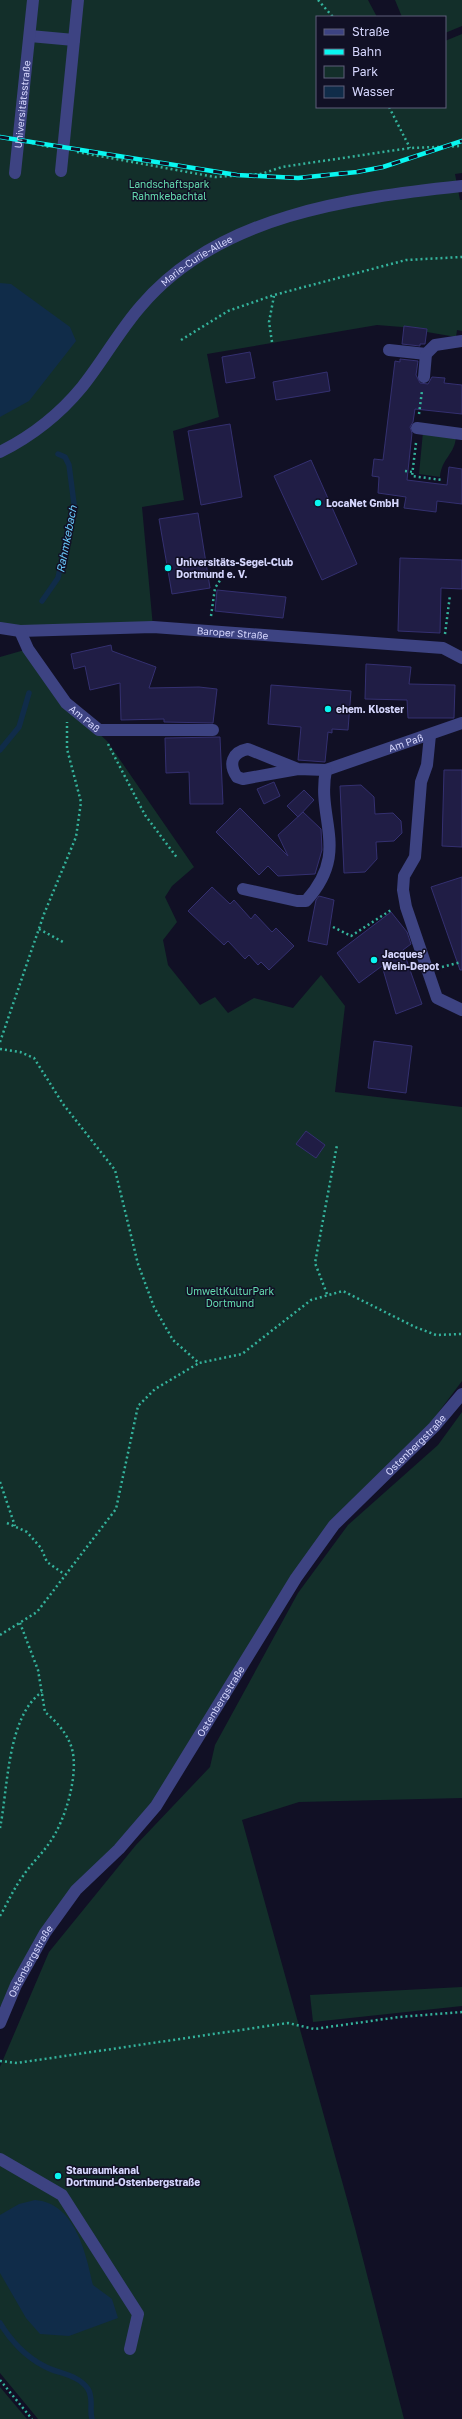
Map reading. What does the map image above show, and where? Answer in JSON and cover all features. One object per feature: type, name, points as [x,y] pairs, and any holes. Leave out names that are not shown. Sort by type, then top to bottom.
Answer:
[{"type":"street","name":"Universitätsstraße","points":[[15,173],[33,0]]},
{"type":"street","points":[[61,171],[78,0]]},
{"type":"street","points":[[30,36],[74,40]]},
{"type":"street","name":"Marie-Curie-Allee","points":[[0,452],[22,441],[50,421],[68,404],[83,386],[125,324],[142,304],[173,273],[201,254],[233,236],[286,217],[355,201],[462,186]]},
{"type":"street","points":[[423,382],[426,354],[435,345],[462,341]]},
{"type":"street","points":[[389,350],[426,354]]},
{"type":"street","points":[[417,428],[462,434]]},
{"type":"street","name":"Baroper Straße","points":[[0,630],[20,631],[153,627],[443,648],[462,658]]},
{"type":"street","name":"Am Paß","points":[[20,631],[28,649],[72,709],[99,730],[213,730]]},
{"type":"street","name":"Am Paß","points":[[298,769],[248,749],[241,751],[236,755],[232,760],[231,766],[237,777],[242,779],[298,769],[326,770],[462,723]]},
{"type":"street","points":[[430,735],[427,765],[421,782],[415,857],[404,876],[403,890],[406,907],[437,998],[462,1010]]},
{"type":"street","points":[[243,889],[297,901],[306,900],[314,891],[329,858],[330,839],[323,781],[326,770]]},
{"type":"street","name":"Ostenbergstraße","points":[[0,2023],[16,1985],[45,1933],[76,1890],[119,1849],[156,1806],[296,1578],[334,1525],[434,1427],[462,1394]]},
{"type":"street","points":[[0,2159],[62,2195],[138,2314],[130,2349]]},
{"type":"path","points":[[318,0],[332,16]]},
{"type":"path","points":[[390,108],[410,148]]},
{"type":"path","points":[[18,141],[215,177],[261,174],[282,167],[410,148],[462,146]]},
{"type":"path","points":[[181,340],[228,311],[274,295],[406,260],[462,258]]},
{"type":"path","points":[[272,342],[269,322],[274,295]]},
{"type":"path","points":[[423,382],[412,476],[442,480]]},
{"type":"path","points":[[405,471],[413,472]]},
{"type":"path","points":[[212,607],[215,588],[223,576]]},
{"type":"path","points":[[443,648],[450,595]]},
{"type":"path","points":[[0,1042],[38,929],[76,837],[80,802],[67,749],[67,727],[72,709]]},
{"type":"path","points":[[99,730],[145,815],[178,859]]},
{"type":"path","points":[[333,927],[351,936],[394,908]]},
{"type":"path","points":[[38,929],[63,942]]},
{"type":"path","points":[[428,971],[461,962]]},
{"type":"path","points":[[0,1049],[20,1052],[34,1058],[63,1104],[115,1170],[138,1264],[154,1307],[173,1340],[199,1363]]},
{"type":"path","points":[[327,1294],[315,1263],[337,1145]]},
{"type":"path","points":[[0,1635],[37,1612],[64,1574],[116,1509],[138,1406],[155,1389],[199,1363],[242,1354],[296,1310],[311,1300],[327,1294],[343,1291],[354,1295],[414,1327],[436,1335],[462,1334]]},
{"type":"path","points":[[0,1482],[15,1527]]},
{"type":"path","points":[[7,1523],[27,1532],[41,1548],[47,1562],[64,1574]]},
{"type":"path","points":[[0,1916],[23,1875],[50,1843],[58,1829],[69,1796],[73,1769],[72,1748],[56,1721],[45,1712],[38,1670],[20,1623]]},
{"type":"path","points":[[0,1828],[7,1770],[23,1714],[32,1698],[42,1692]]},
{"type":"path","points":[[0,2060],[17,2063],[288,2024],[314,2029],[399,2017],[462,2012]]},
{"type":"path","points":[[0,2380],[32,2419]]},
{"type":"green space","name":"Landschaftspark Rahmkebachtal","points":[[0,0],[368,0],[376,16],[316,16],[316,108],[446,108],[446,41],[462,34],[462,173],[455,174],[460,200],[462,200],[462,331],[457,330],[456,337],[427,332],[427,329],[377,325],[207,354],[219,417],[173,431],[184,500],[142,507],[153,627],[0,628]]},
{"type":"green space","points":[[395,0],[462,0],[462,26],[446,33],[446,16],[402,16]]},
{"type":"green space","points":[[423,432],[456,436],[453,448],[441,470],[440,477],[419,474]]},
{"type":"green space","name":"UmweltKulturPark Dortmund","points":[[28,649],[72,709],[107,741],[194,867],[172,886],[165,897],[177,922],[163,940],[168,965],[200,1005],[215,997],[228,1013],[254,998],[293,1008],[321,975],[345,1006],[335,1092],[462,1107],[462,1381],[432,1421],[330,1521],[152,1804],[116,1847],[88,1874],[0,2007],[0,657]]},
{"type":"green space","points":[[462,1412],[462,1798],[299,1802],[242,1820],[355,2228],[404,2419],[38,2419],[0,2373],[0,2067],[49,1952],[136,1845],[210,1767],[215,1745],[298,1593],[348,1525],[438,1445]]},
{"type":"green space","points":[[462,1987],[462,2006],[313,2022],[310,1995]]},
{"type":"green space","points":[[0,2387],[27,2419],[0,2419]]},
{"type":"water","points":[[0,283],[11,284],[70,327],[76,341],[29,401],[0,417]]},
{"type":"water","points":[[35,2200],[49,2203],[60,2210],[69,2220],[82,2245],[93,2285],[112,2299],[118,2318],[69,2336],[40,2334],[26,2318],[0,2273],[0,2215],[19,2204]]},
{"type":"building","points":[[404,326],[427,329],[425,344],[420,344],[420,346],[402,344]]},
{"type":"building","points":[[250,352],[255,378],[226,383],[222,357]]},
{"type":"building","points":[[400,359],[418,361],[416,375],[420,383],[428,384],[432,377],[445,378],[444,383],[462,385],[462,414],[415,409],[413,422],[410,427],[412,433],[407,480],[447,485],[449,467],[462,469],[462,504],[437,501],[436,512],[404,508],[406,497],[378,493],[379,477],[372,476],[374,459],[383,460],[395,361],[400,362]]},
{"type":"building","points":[[327,372],[330,391],[276,400],[273,382]]},
{"type":"building","points":[[230,424],[242,497],[201,505],[188,431]]},
{"type":"building","points":[[311,460],[357,564],[322,580],[274,476]]},
{"type":"building","points":[[198,513],[210,588],[172,594],[159,519]]},
{"type":"building","points":[[400,558],[462,560],[462,589],[441,588],[440,633],[398,631]]},
{"type":"building","points":[[217,590],[286,597],[283,618],[215,611]]},
{"type":"building","points":[[111,645],[112,651],[156,667],[149,688],[199,687],[217,689],[213,723],[164,722],[164,719],[121,720],[120,683],[90,690],[85,666],[74,669],[71,654]]},
{"type":"building","points":[[366,664],[411,667],[409,684],[455,685],[454,718],[408,718],[407,700],[365,699]]},
{"type":"building","points":[[271,685],[351,691],[348,730],[332,729],[332,733],[328,732],[325,762],[298,760],[301,727],[268,724]]},
{"type":"building","points":[[220,737],[223,804],[190,804],[189,772],[166,773],[165,738]]},
{"type":"building","points":[[444,770],[462,770],[462,847],[442,846]]},
{"type":"building","points":[[274,782],[280,796],[264,804],[257,789]]},
{"type":"building","points":[[361,785],[374,797],[375,814],[393,813],[401,821],[402,833],[394,841],[376,842],[377,859],[365,872],[344,873],[340,786]]},
{"type":"building","points":[[304,790],[314,800],[298,817],[287,806]]},
{"type":"building","points":[[240,808],[288,856],[278,835],[303,812],[321,829],[322,850],[315,874],[278,876],[268,866],[259,875],[216,832]]},
{"type":"building","points":[[462,877],[462,970],[460,970],[431,887]]},
{"type":"building","points":[[212,887],[230,904],[234,900],[251,919],[255,914],[272,932],[276,928],[294,946],[269,970],[261,962],[258,965],[249,955],[245,959],[228,941],[224,945],[188,911]]},
{"type":"building","points":[[319,896],[334,900],[327,945],[308,941],[316,900]]},
{"type":"building","name":"Jacques’ Wein-Depot","points":[[391,912],[407,932],[411,944],[403,950],[422,1004],[396,1014],[382,966],[359,983],[337,953]]},
{"type":"building","points":[[374,1041],[412,1046],[406,1093],[368,1088]]},
{"type":"building","points":[[306,1131],[325,1145],[316,1158],[296,1144]]},
{"type":"waterway","name":"Rahmkebach","points":[[42,601],[58,578],[74,504],[69,465],[65,457],[58,454]]},
{"type":"waterway","name":"Rahmkebach","points":[[0,750],[19,727],[29,693]]},
{"type":"waterway","points":[[0,2323],[14,2342],[31,2358],[50,2369],[73,2377],[84,2384],[91,2396],[92,2419]]},
{"type":"railway","points":[[0,137],[237,175],[298,178],[357,172],[383,167],[462,141]]},
{"type":"place","name":"LocaNet GmbH","points":[[318,503]]},
{"type":"place","name":"Universitäts-Segel-Club Dortmund e. V.","points":[[168,568]]},
{"type":"place","name":"ehem. Kloster","points":[[328,709]]},
{"type":"place","name":"Jacques’ Wein-Depot","points":[[374,960]]},
{"type":"place","name":"Stauraumkanal Dortmund-Ostenbergstraße","points":[[58,2176]]}]
